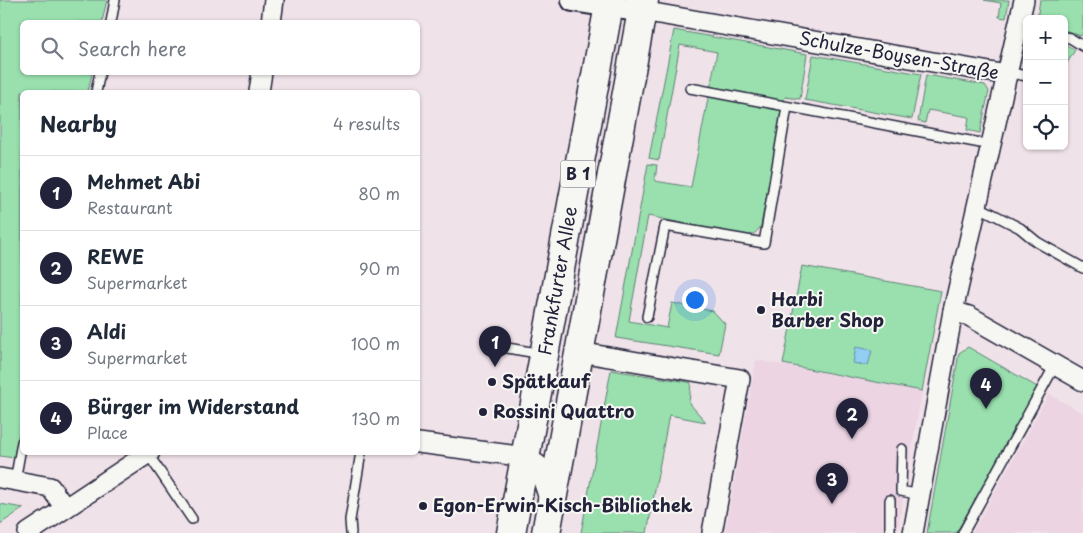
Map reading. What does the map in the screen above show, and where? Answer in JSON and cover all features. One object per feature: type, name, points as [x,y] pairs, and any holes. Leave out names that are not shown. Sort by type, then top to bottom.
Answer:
[{"type":"main road","name":"Frankfurter Allee","points":[[512,533],[610,3]]},
{"type":"main road","name":"Frankfurter Allee","points":[[546,533],[643,6]]},
{"type":"street","points":[[270,20],[274,0]]},
{"type":"street","points":[[573,0],[643,6]]},
{"type":"street","points":[[1007,74],[1022,29],[1024,0]]},
{"type":"street","name":"Schulze-Boysen-Straße","points":[[643,6],[1007,74],[953,311],[913,533]]},
{"type":"street","points":[[258,90],[261,75]]},
{"type":"street","points":[[953,311],[969,316],[1083,381]]},
{"type":"street","name":"Frankfurter Allee","points":[[579,352],[740,378],[712,533]]},
{"type":"street","points":[[420,443],[526,457],[538,465],[551,506]]},
{"type":"street","points":[[28,533],[146,455]]},
{"type":"street","points":[[7,480],[50,488],[65,508]]},
{"type":"lane","points":[[111,20],[115,0]]},
{"type":"lane","points":[[1068,38],[1083,46]]},
{"type":"lane","points":[[1007,74],[1023,75]]},
{"type":"lane","points":[[96,90],[99,75]]},
{"type":"lane","points":[[690,88],[991,145]]},
{"type":"lane","points":[[647,317],[666,226],[764,243],[787,107]]},
{"type":"lane","points":[[976,208],[983,209],[1020,228],[1037,242],[1083,268]]},
{"type":"lane","points":[[501,347],[544,354]]},
{"type":"lane","points":[[962,533],[1056,366]]},
{"type":"lane","points":[[7,480],[20,447]]},
{"type":"lane","points":[[902,449],[901,491],[920,495]]},
{"type":"lane","points":[[150,455],[192,520]]},
{"type":"lane","points":[[351,533],[350,520],[361,455]]},
{"type":"lane","points":[[890,500],[890,533]]},
{"type":"shaded area","points":[[756,360],[922,391],[897,533],[725,533]]},
{"type":"shaded area","points":[[1049,394],[1083,413],[1083,533],[972,533]]},
{"type":"green space","points":[[0,0],[107,0],[102,20],[20,20],[20,75],[92,75],[88,90],[20,90],[20,428],[14,458],[0,456]]},
{"type":"green space","points":[[984,0],[1009,0],[1006,18],[999,17],[1001,3]]},
{"type":"green space","points":[[1040,0],[1083,0],[1083,32],[1081,36],[1068,31],[1068,15],[1038,15]]},
{"type":"green space","points":[[674,30],[807,54],[800,99],[785,97],[761,226],[756,232],[745,236],[648,216],[629,321],[667,328],[672,303],[713,311],[725,324],[719,354],[616,338],[648,164],[657,165],[655,181],[691,187],[717,52],[680,45],[659,160],[649,158]]},
{"type":"green space","points":[[1068,47],[1075,50],[1068,61]]},
{"type":"green space","points":[[813,55],[921,74],[912,119],[805,100]]},
{"type":"green space","points":[[926,75],[985,85],[989,91],[980,133],[967,130],[969,117],[928,110],[925,123],[918,121]]},
{"type":"green space","points":[[802,266],[941,291],[922,391],[783,364]]},
{"type":"green space","points":[[968,347],[1039,388],[956,533],[927,533],[959,353]]},
{"type":"green space","points":[[611,370],[691,383],[689,403],[706,422],[669,415],[647,533],[581,533]]},
{"type":"green space","points":[[0,504],[24,508],[0,524]]},
{"type":"water","points":[[856,347],[872,350],[868,366],[853,363]]},
{"type":"place","name":"Harbi Barber Shop","points":[[761,310]]},
{"type":"place","name":"Mehmet Abi","points":[[495,367]]},
{"type":"place","name":"Spätkauf","points":[[492,382]]},
{"type":"place","name":"Bürger im Widerstand","points":[[986,409]]},
{"type":"place","name":"Rossini Quattro","points":[[483,412]]},
{"type":"place","name":"REWE","points":[[852,439]]},
{"type":"place","name":"Aldi","points":[[832,504]]},
{"type":"place","name":"Egon-Erwin-Kisch-Bibliothek","points":[[423,506]]}]
